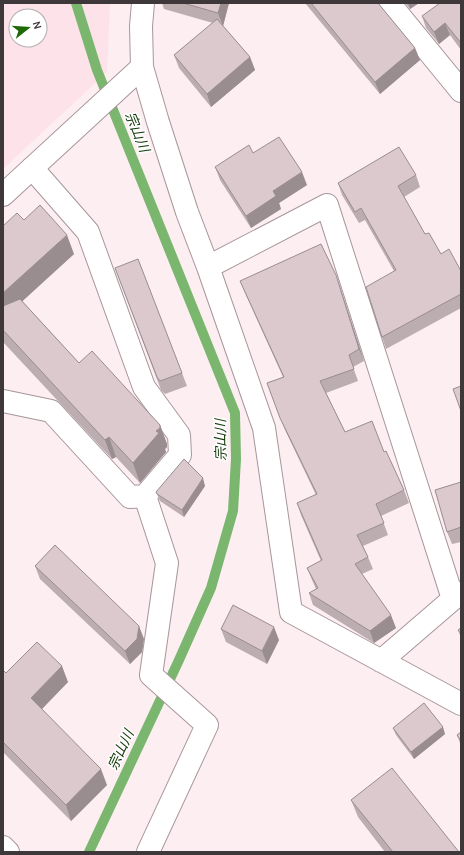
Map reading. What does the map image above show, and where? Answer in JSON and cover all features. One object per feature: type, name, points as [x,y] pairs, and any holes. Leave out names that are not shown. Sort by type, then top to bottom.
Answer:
[{"type":"street","points":[[143,3],[141,26],[142,67],[187,212],[208,267],[264,428],[291,612],[461,704]]},
{"type":"street","points":[[390,3],[414,22],[461,91]]},
{"type":"street","points":[[3,195],[142,67]]},
{"type":"street","points":[[3,401],[51,411],[130,497],[145,496],[180,455],[179,435],[144,387],[88,232],[32,168]]},
{"type":"street","points":[[208,267],[327,205],[457,596],[381,661]]},
{"type":"street","points":[[145,496],[167,563],[151,675],[207,725],[148,852]]},
{"type":"street","points":[[3,847],[8,852]]},
{"type":"shaded area","points":[[3,3],[110,3],[107,72],[3,169]]},
{"type":"building","points":[[183,3],[221,3],[218,13]]},
{"type":"building","points":[[311,3],[378,3],[415,48],[375,82]]},
{"type":"building","points":[[440,3],[461,3],[461,43],[445,23],[434,32],[422,16]]},
{"type":"building","points":[[217,19],[250,57],[207,94],[174,55]]},
{"type":"building","points":[[279,137],[302,172],[273,191],[276,196],[246,216],[215,167],[249,145],[253,153]]},
{"type":"building","points":[[399,147],[416,175],[398,186],[425,234],[429,233],[441,254],[449,249],[461,271],[461,294],[382,337],[366,287],[396,270],[361,208],[355,212],[338,183]]},
{"type":"building","points":[[40,205],[67,235],[3,293],[3,226],[17,213],[24,220]]},
{"type":"building","points":[[321,244],[336,275],[359,349],[349,355],[354,369],[320,381],[345,432],[372,421],[384,452],[386,451],[404,490],[376,504],[384,523],[357,535],[368,557],[355,564],[391,615],[370,631],[309,593],[318,588],[307,568],[322,560],[297,503],[317,494],[280,418],[267,383],[284,377],[240,281]]},
{"type":"building","points":[[138,259],[182,373],[160,381],[157,377],[115,268]]},
{"type":"building","points":[[20,299],[79,363],[92,351],[160,425],[160,428],[156,431],[159,433],[133,463],[109,437],[105,440],[3,330],[3,306]]},
{"type":"building","points":[[461,386],[461,411],[453,389]]},
{"type":"building","points":[[184,459],[203,478],[182,510],[156,492]]},
{"type":"building","points":[[461,482],[461,527],[447,532],[435,490]]},
{"type":"building","points":[[55,545],[139,626],[137,639],[125,651],[35,566]]},
{"type":"building","points":[[233,605],[274,627],[262,651],[221,629]]},
{"type":"building","points":[[37,642],[62,666],[31,698],[101,769],[66,805],[3,742],[3,670],[6,673]]},
{"type":"building","points":[[424,703],[443,727],[411,752],[393,728]]},
{"type":"building","points":[[461,732],[461,741],[457,735]]},
{"type":"building","points":[[392,768],[459,852],[393,852],[351,800]]},
{"type":"waterway","name":"宗山川","points":[[76,3],[97,70],[235,413],[236,459],[233,511],[211,588],[89,852]]}]
